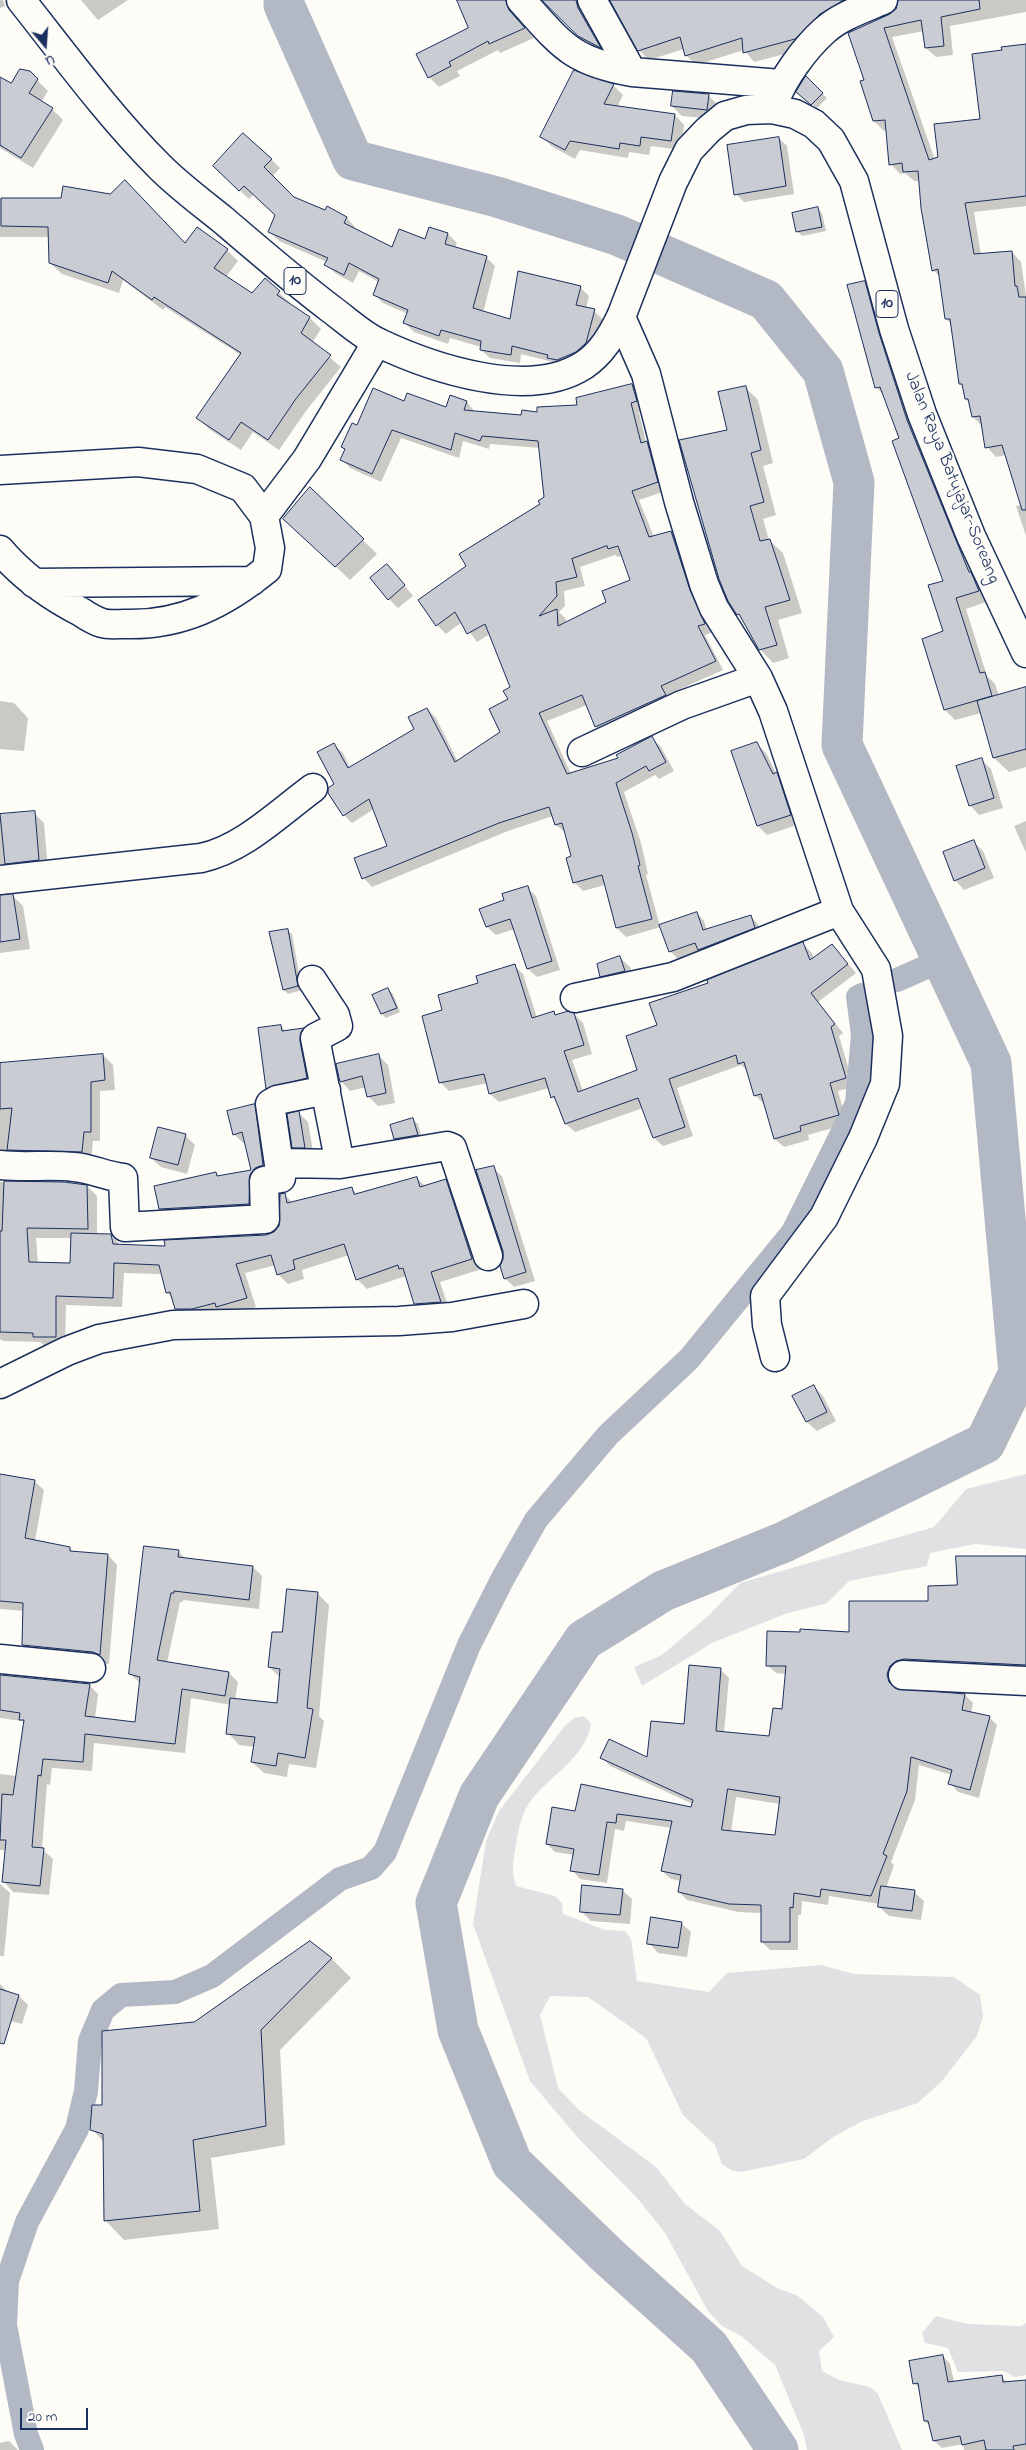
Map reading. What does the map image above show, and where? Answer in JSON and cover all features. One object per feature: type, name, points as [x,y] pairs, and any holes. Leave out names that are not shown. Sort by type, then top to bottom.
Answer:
[{"type":"main road","name":"Jalan Raya Batujajar-Soreang","points":[[21,0],[104,106],[161,168],[302,288],[377,342],[458,374],[498,380],[537,380],[561,376],[583,366],[598,354],[612,335],[624,310],[674,182],[689,150],[708,130],[725,116],[746,110],[772,109],[795,114],[814,124],[831,140],[851,174],[894,329],[922,414],[971,536],[1026,653]]},
{"type":"main road","points":[[521,0],[556,39],[577,56],[602,66],[632,72],[781,84]]},
{"type":"main road","points":[[592,0],[632,72]]},
{"type":"main road","points":[[772,109],[781,84],[824,31],[849,14],[882,0]]},
{"type":"main road","points":[[624,310],[646,374],[679,502],[704,584],[714,608],[758,678],[773,711],[839,911],[876,969],[888,1036],[885,1084],[863,1138],[824,1217],[765,1296],[767,1325],[775,1358]]},
{"type":"main road","points":[[264,516],[307,459],[377,342]]},
{"type":"main road","points":[[0,470],[138,462],[197,468],[243,488],[264,516],[270,548],[267,569],[219,603],[186,617],[137,624],[102,623],[56,599],[18,570],[0,550]]},
{"type":"main road","points":[[34,583],[252,581]]},
{"type":"main road","points":[[582,752],[682,705],[758,678]]},
{"type":"main road","points":[[0,880],[201,858],[220,854],[313,788]]},
{"type":"main road","points":[[576,998],[674,977],[839,911]]},
{"type":"main road","points":[[312,980],[335,1015],[338,1026],[315,1038],[340,1164]]},
{"type":"main road","points":[[0,1165],[24,1168],[75,1167],[107,1176],[123,1178],[125,1227],[265,1219],[264,1182],[281,1178],[270,1104],[277,1100],[326,1090]]},
{"type":"main road","points":[[280,1163],[340,1164],[447,1146],[452,1148],[488,1256]]},
{"type":"main road","points":[[0,1384],[67,1351],[99,1339],[173,1324],[398,1321],[452,1317],[524,1304]]},
{"type":"main road","points":[[0,1659],[91,1668]]},
{"type":"main road","points":[[903,1675],[1026,1681]]},
{"type":"shaded area","points":[[1026,1474],[1026,1549],[975,1544],[930,1553],[927,1566],[849,1581],[827,1603],[785,1614],[712,1643],[642,1686],[634,1667],[662,1655],[708,1616],[740,1583],[934,1527],[966,1489]]},
{"type":"shaded area","points":[[583,1716],[591,1723],[582,1747],[536,1795],[523,1814],[514,1856],[514,1881],[516,1886],[555,1896],[562,1903],[563,1914],[605,1930],[625,1931],[631,1939],[637,1981],[709,1992],[727,1973],[821,1965],[854,1974],[954,1977],[980,1995],[983,2016],[977,2036],[942,2081],[918,2103],[863,2121],[833,2137],[804,2159],[741,2172],[731,2170],[722,2164],[715,2145],[683,2115],[646,2038],[588,1997],[550,1996],[540,2015],[558,2088],[579,2110],[656,2167],[685,2204],[720,2231],[742,2266],[777,2288],[798,2296],[823,2317],[834,2337],[819,2351],[822,2371],[839,2380],[870,2387],[878,2394],[902,2450],[807,2450],[804,2435],[775,2365],[741,2336],[722,2326],[708,2311],[665,2233],[639,2200],[578,2138],[530,2081],[473,1924],[486,1841],[499,1811],[565,1726],[574,1718]]},
{"type":"shaded area","points":[[936,2316],[967,2324],[1021,2326],[1026,2323],[1026,2375],[1015,2377],[1004,2371],[958,2372],[948,2348],[925,2343],[922,2333]]},
{"type":"building","points":[[457,0],[506,0],[509,10],[525,28],[489,44],[488,41],[449,62],[451,66],[428,78],[416,54],[468,28]]},
{"type":"building","points":[[542,0],[576,0],[578,8],[601,48],[578,36]]},
{"type":"building","points":[[610,0],[844,0],[820,14],[795,39],[743,53],[742,38],[685,56],[680,37],[638,51]]},
{"type":"building","points":[[898,0],[979,0],[980,9],[941,17],[944,46],[925,48],[921,20],[884,28],[929,160],[938,157],[934,124],[980,119],[972,54],[1002,50],[1001,47],[1026,44],[1026,196],[965,203],[974,254],[1012,251],[1015,286],[1017,286],[1019,297],[1026,297],[1026,510],[1022,510],[1002,445],[985,448],[980,416],[972,417],[968,399],[965,399],[962,384],[959,384],[950,319],[945,319],[938,269],[932,271],[921,208],[918,171],[903,172],[902,163],[889,165],[885,120],[873,121],[860,81],[864,80],[848,33],[890,14],[896,9]]},
{"type":"building","points":[[20,69],[30,71],[38,79],[29,93],[53,108],[21,158],[0,145],[0,77],[11,83]]},
{"type":"building","points":[[574,70],[614,84],[604,104],[675,114],[671,141],[641,137],[640,146],[620,143],[619,149],[570,141],[565,150],[540,137]]},
{"type":"building","points":[[806,76],[823,93],[811,105],[796,92]]},
{"type":"building","points":[[673,91],[709,94],[707,110],[671,106]]},
{"type":"building","points":[[243,133],[272,159],[264,167],[294,197],[325,210],[327,206],[347,217],[344,223],[392,247],[399,229],[425,239],[429,227],[448,233],[445,244],[487,256],[473,308],[510,319],[518,271],[581,286],[576,305],[595,309],[586,343],[576,352],[557,360],[547,358],[548,355],[512,346],[511,355],[480,350],[481,341],[441,330],[439,336],[403,323],[408,310],[373,295],[379,279],[349,263],[344,275],[324,265],[328,258],[268,232],[275,215],[244,186],[239,191],[213,166]]},
{"type":"building","points":[[779,137],[786,186],[734,195],[727,145]]},
{"type":"building","points":[[125,180],[185,243],[197,227],[228,249],[214,268],[252,293],[265,278],[280,291],[277,295],[310,317],[301,333],[331,355],[295,400],[268,440],[241,422],[229,440],[196,418],[241,353],[154,297],[152,300],[112,271],[108,283],[49,263],[48,227],[1,226],[1,198],[61,198],[63,186],[110,194]]},
{"type":"building","points":[[818,207],[822,227],[796,232],[792,213]]},
{"type":"building","points":[[865,281],[879,333],[907,420],[969,572],[971,572],[979,591],[956,598],[980,673],[985,672],[992,696],[944,710],[922,639],[943,631],[928,585],[943,581],[892,441],[899,438],[880,387],[875,388],[847,285]]},
{"type":"building","points":[[632,384],[637,401],[631,403],[641,443],[647,441],[658,482],[632,491],[649,537],[671,531],[690,590],[705,624],[698,626],[716,661],[661,686],[666,695],[595,727],[582,695],[539,713],[567,774],[618,758],[616,755],[652,736],[666,762],[649,771],[646,766],[616,783],[632,833],[640,865],[638,866],[652,919],[616,928],[602,875],[573,883],[566,858],[571,856],[562,823],[555,825],[549,807],[499,823],[362,879],[354,858],[387,846],[369,799],[343,816],[328,793],[328,788],[334,784],[317,752],[334,743],[348,768],[414,729],[408,717],[427,708],[455,762],[500,732],[489,709],[508,699],[503,691],[510,687],[485,624],[467,634],[455,612],[436,626],[418,600],[466,566],[459,554],[540,504],[538,501],[544,497],[538,441],[482,436],[480,441],[455,433],[451,450],[392,430],[372,474],[340,460],[345,449],[341,447],[352,423],[357,425],[373,388],[404,401],[407,393],[446,407],[450,395],[467,401],[464,410],[521,415],[522,410],[537,412],[537,407],[577,405],[576,398]],"holes":[[[607,546],[608,549],[618,546],[630,580],[602,591],[606,602],[558,626],[557,609],[539,616],[557,596],[556,582],[577,577],[572,559]]]},
{"type":"building","points":[[746,386],[761,450],[751,453],[764,502],[750,506],[760,541],[770,539],[790,600],[765,607],[777,645],[759,650],[739,614],[737,615],[728,601],[719,579],[679,440],[727,430],[718,392]]},
{"type":"building","points":[[310,487],[364,539],[335,567],[283,519]]},
{"type":"building","points":[[387,564],[405,585],[388,600],[370,578]]},
{"type":"building","points":[[1026,687],[1026,749],[993,758],[977,701]]},
{"type":"building","points":[[757,742],[773,774],[777,772],[791,815],[757,826],[731,751]]},
{"type":"building","points":[[982,758],[994,798],[969,806],[956,766]]},
{"type":"building","points":[[35,811],[39,860],[5,864],[0,814]]},
{"type":"building","points":[[974,840],[985,868],[954,881],[943,852]]},
{"type":"building","points":[[528,886],[552,961],[527,969],[510,919],[486,927],[479,909],[504,900],[502,894]]},
{"type":"building","points":[[13,894],[20,939],[0,942],[0,895]]},
{"type":"building","points":[[697,912],[703,930],[751,915],[755,928],[698,950],[695,943],[669,952],[659,925]]},
{"type":"building","points":[[288,929],[298,986],[283,990],[269,932]]},
{"type":"building","points":[[803,942],[810,960],[832,944],[848,964],[811,993],[835,1024],[831,1027],[846,1078],[830,1083],[839,1115],[800,1126],[801,1131],[774,1139],[761,1094],[754,1096],[744,1062],[738,1064],[736,1055],[669,1079],[685,1127],[653,1138],[638,1098],[565,1124],[554,1096],[551,1098],[545,1078],[489,1094],[484,1074],[439,1083],[422,1016],[442,1010],[438,995],[478,983],[476,976],[515,964],[532,1018],[554,1011],[555,1015],[568,1011],[574,1013],[584,1045],[564,1051],[578,1092],[637,1070],[626,1036],[657,1025],[649,1003],[708,983],[707,980]]},
{"type":"building","points":[[620,956],[625,971],[600,977],[597,964]]},
{"type":"building","points":[[388,988],[397,1008],[381,1014],[372,995]]},
{"type":"building","points":[[281,1025],[282,1031],[304,1028],[301,1032],[300,1041],[307,1078],[266,1089],[258,1028]]},
{"type":"building","points":[[103,1054],[105,1080],[91,1082],[91,1132],[84,1132],[82,1152],[7,1150],[12,1108],[0,1109],[0,1063]]},
{"type":"building","points":[[379,1054],[386,1093],[367,1097],[362,1076],[340,1082],[336,1064]]},
{"type":"building","points":[[255,1104],[263,1165],[255,1168],[250,1175],[249,1204],[159,1209],[154,1186],[216,1172],[217,1176],[251,1170],[242,1132],[233,1135],[227,1111]]},
{"type":"building","points":[[299,1111],[305,1148],[292,1148],[287,1114]]},
{"type":"building","points":[[413,1118],[418,1135],[394,1139],[390,1125]]},
{"type":"building","points":[[158,1127],[186,1134],[178,1165],[150,1158]]},
{"type":"building","points":[[494,1166],[526,1272],[504,1279],[500,1266],[503,1259],[503,1251],[476,1170]]},
{"type":"building","points":[[417,1177],[420,1187],[446,1179],[472,1259],[431,1272],[441,1302],[414,1304],[403,1268],[399,1269],[398,1265],[356,1280],[344,1244],[293,1260],[295,1269],[277,1275],[271,1255],[236,1264],[247,1298],[216,1307],[215,1303],[192,1309],[175,1309],[170,1292],[166,1293],[159,1265],[114,1263],[113,1298],[56,1296],[56,1337],[33,1337],[33,1333],[0,1332],[0,1231],[2,1231],[4,1181],[64,1182],[87,1185],[88,1229],[27,1228],[29,1262],[70,1263],[71,1233],[111,1234],[113,1244],[165,1246],[164,1240],[266,1235],[274,1232],[279,1226],[280,1194],[285,1193],[287,1203],[352,1187],[354,1194]]},
{"type":"building","points":[[814,1385],[827,1412],[806,1422],[792,1396]]},
{"type":"building","points":[[0,1474],[35,1480],[25,1538],[70,1547],[70,1551],[108,1554],[100,1655],[93,1652],[22,1645],[23,1603],[0,1601]]},
{"type":"building","points":[[144,1546],[179,1550],[178,1557],[253,1566],[249,1600],[174,1591],[174,1593],[171,1593],[157,1660],[229,1672],[225,1696],[182,1689],[175,1744],[85,1734],[83,1762],[43,1759],[41,1776],[38,1775],[32,1847],[44,1848],[40,1886],[2,1882],[6,1840],[0,1840],[2,1794],[13,1795],[24,1720],[19,1720],[20,1713],[0,1710],[0,1675],[90,1684],[85,1716],[135,1722],[140,1677],[129,1674]]},
{"type":"building","points":[[956,1556],[1026,1556],[1026,1665],[904,1659],[896,1661],[890,1666],[887,1674],[889,1682],[895,1688],[965,1694],[962,1710],[990,1716],[970,1790],[948,1784],[952,1770],[911,1757],[907,1791],[883,1854],[887,1856],[871,1896],[821,1889],[820,1897],[794,1893],[793,1908],[790,1907],[790,1942],[761,1942],[761,1905],[729,1904],[678,1892],[681,1875],[661,1871],[672,1821],[617,1814],[616,1823],[607,1822],[599,1875],[570,1871],[574,1849],[546,1844],[552,1807],[575,1811],[581,1784],[691,1807],[693,1800],[600,1758],[609,1739],[647,1757],[651,1721],[684,1724],[689,1665],[721,1668],[716,1731],[769,1736],[773,1708],[782,1709],[786,1666],[766,1666],[767,1631],[800,1632],[800,1629],[849,1632],[849,1601],[928,1601],[928,1586],[957,1585]],"holes":[[[728,1789],[780,1797],[775,1835],[722,1830]]]},
{"type":"building","points":[[287,1589],[318,1592],[307,1708],[313,1709],[305,1758],[278,1753],[276,1766],[251,1762],[255,1737],[226,1734],[230,1698],[277,1703],[280,1669],[268,1667],[272,1632],[282,1632]]},
{"type":"building","points":[[582,1885],[623,1889],[620,1915],[580,1912]]},
{"type":"building","points":[[881,1886],[915,1890],[912,1911],[878,1907]]},
{"type":"building","points":[[651,1917],[682,1922],[678,1948],[647,1944]]},
{"type":"building","points":[[310,1941],[332,1958],[261,2030],[266,2126],[193,2140],[200,2211],[104,2221],[103,2134],[90,2130],[92,2105],[102,2105],[102,2031],[194,2022]]},
{"type":"building","points":[[0,1989],[19,1995],[4,2044],[0,2043]]},
{"type":"building","points":[[943,2355],[948,2382],[1002,2375],[1003,2382],[1026,2380],[1026,2444],[1013,2446],[1014,2450],[986,2450],[984,2440],[962,2445],[960,2436],[933,2441],[928,2421],[924,2421],[918,2383],[913,2384],[909,2361]]},
{"type":"waterway","points":[[284,0],[284,5],[353,160],[497,197],[617,235],[766,300],[823,371],[854,482],[842,745],[991,1063],[1019,1373],[985,1443],[784,1542],[663,1591],[584,1640],[479,1796],[436,1903],[458,2030],[512,2163],[608,2256],[709,2347],[778,2450]]},
{"type":"waterway","points":[[897,980],[942,960]]},
{"type":"waterway","points":[[32,2450],[26,2434],[5,2325],[7,2281],[27,2222],[77,2129],[86,2091],[90,2041],[103,2010],[121,1995],[175,1992],[212,1976],[340,1879],[371,1868],[385,1852],[469,1645],[503,1578],[536,1520],[608,1435],[689,1359],[793,1232],[857,1103],[863,1035],[858,997],[862,995]]}]
